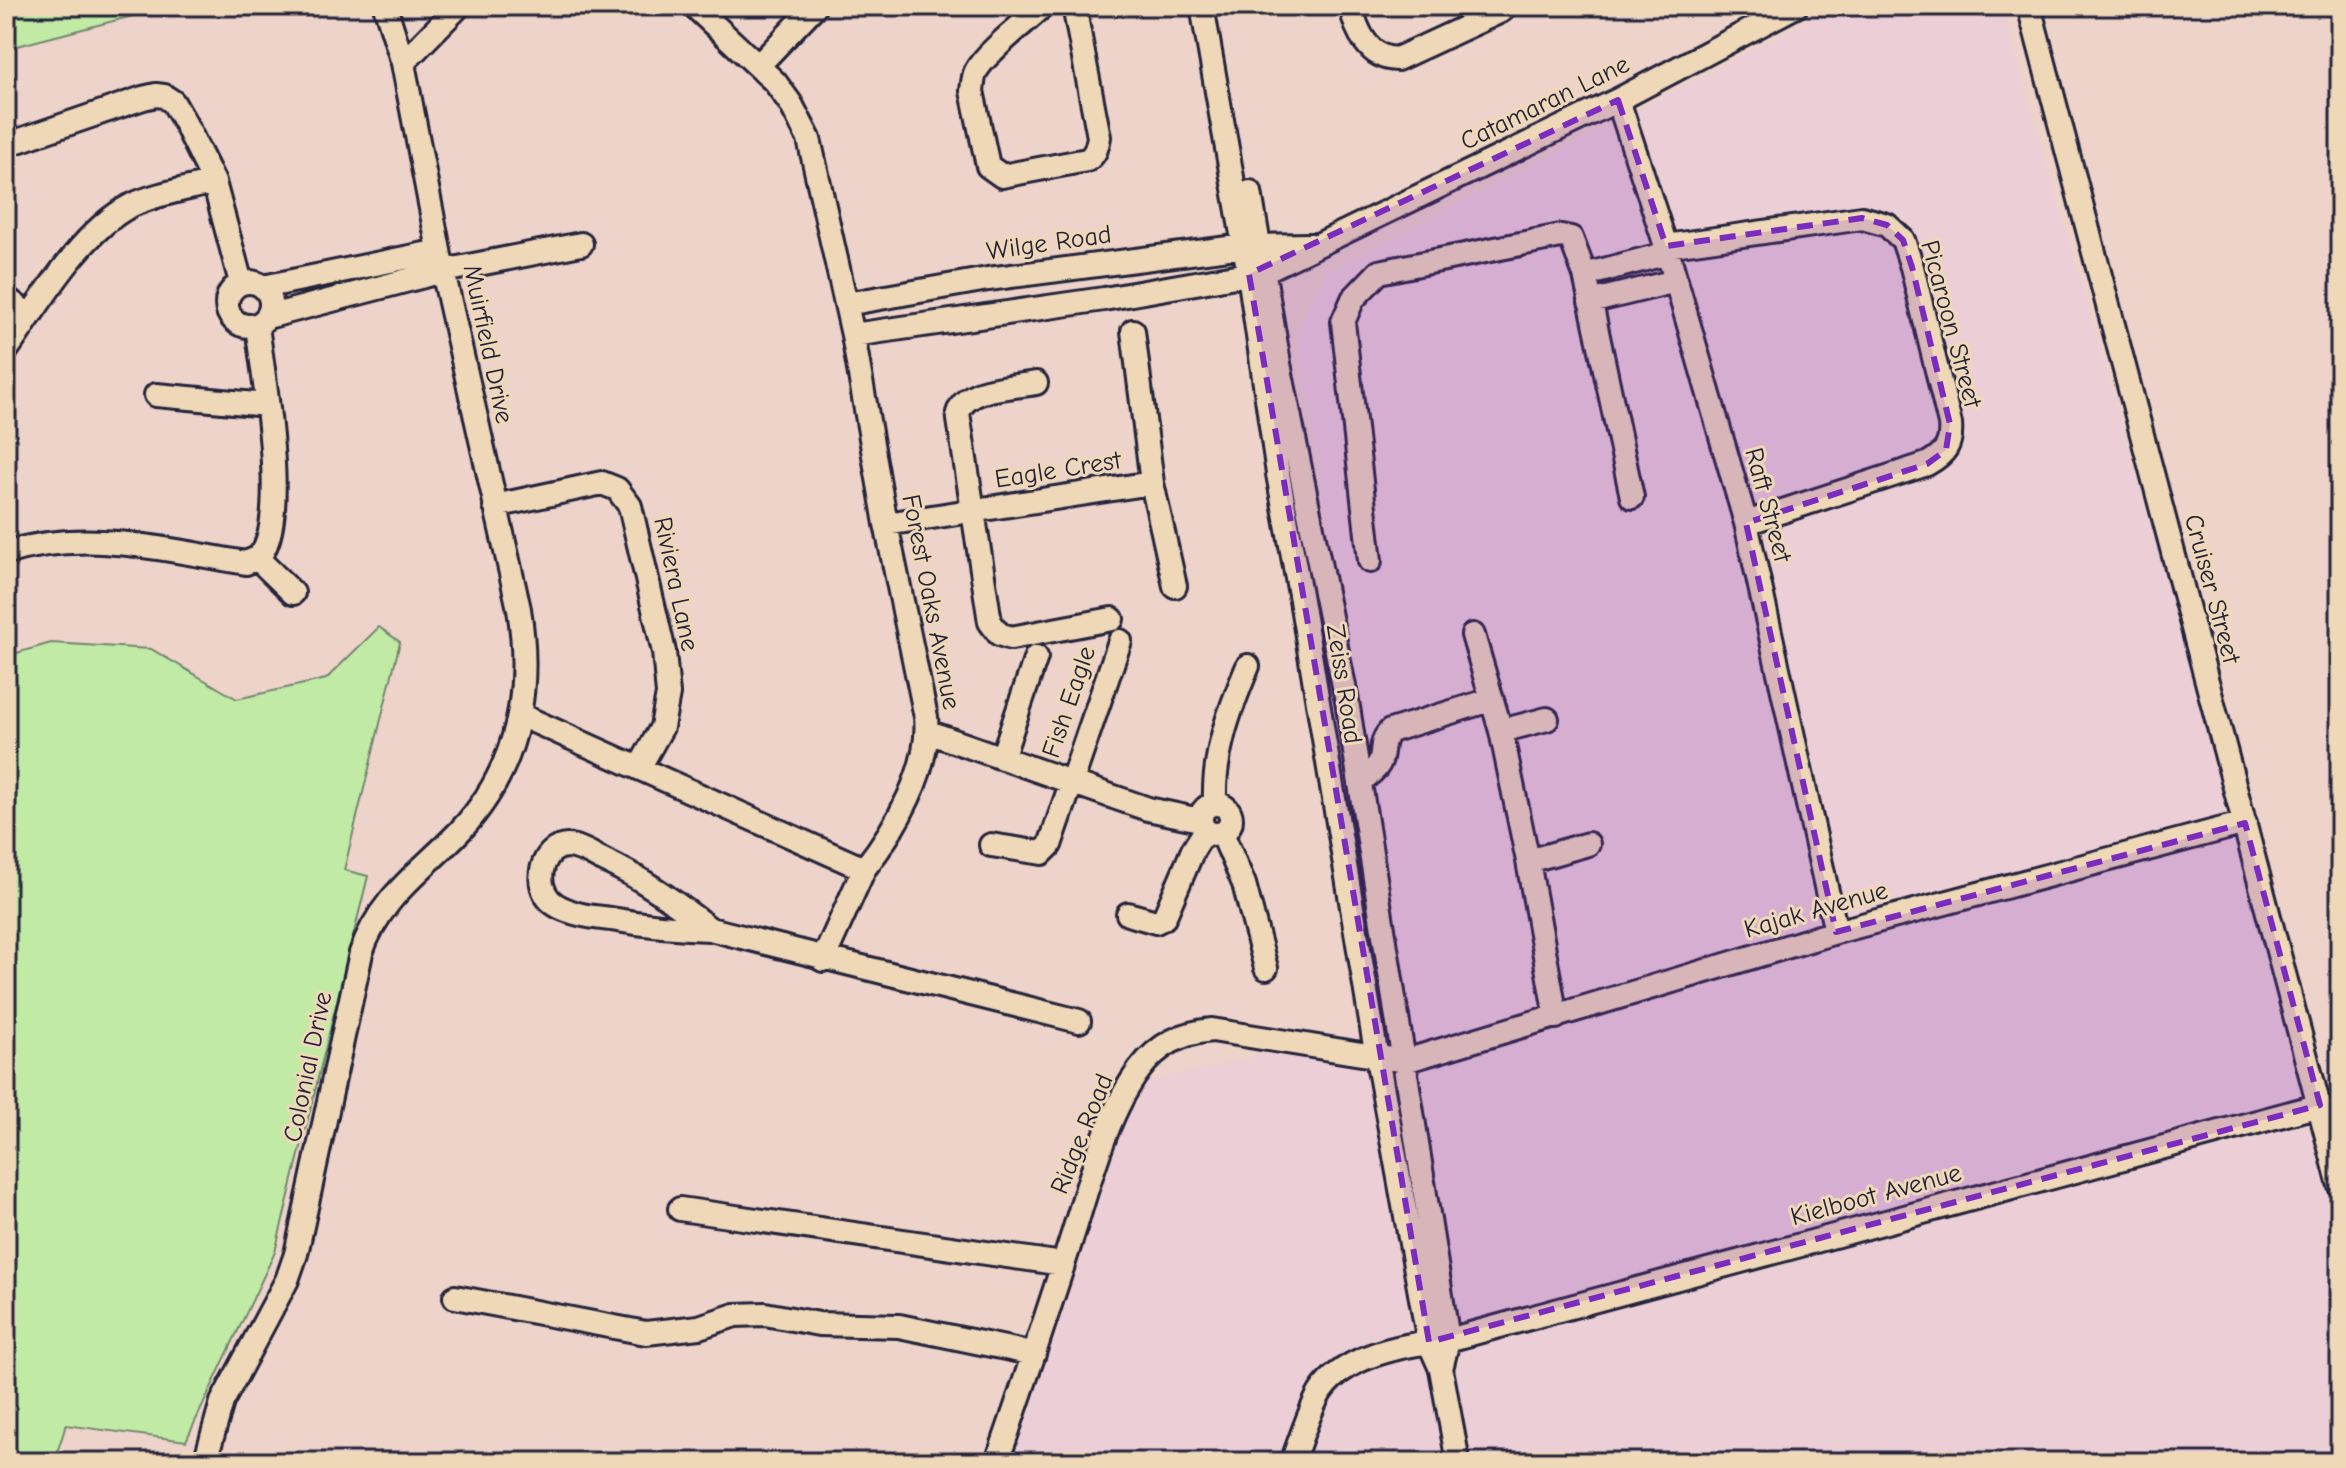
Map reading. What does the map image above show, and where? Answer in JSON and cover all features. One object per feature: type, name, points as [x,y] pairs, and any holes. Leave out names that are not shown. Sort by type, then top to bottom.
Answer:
[{"type":"street","name":"Muirfield Drive","points":[[385,6],[403,63],[441,261],[513,581],[525,649],[520,715]]},
{"type":"street","points":[[403,63],[459,6]]},
{"type":"street","name":"Forest Oaks Avenue","points":[[694,6],[758,66],[791,104],[809,139],[853,335],[886,524],[928,732],[923,759],[896,822],[864,869],[823,960]]},
{"type":"street","points":[[758,66],[815,6]]},
{"type":"street","points":[[1043,6],[985,60],[976,70],[973,82],[972,91],[988,166],[1002,176],[1087,160],[1097,147],[1099,137],[1074,6]]},
{"type":"street","name":"Zeiss Road","points":[[1202,6],[1252,245]]},
{"type":"street","name":"Zeiss Road","points":[[1213,6],[1257,272],[1280,369],[1347,701],[1405,1061],[1441,1369],[1458,1462]]},
{"type":"street","points":[[1351,6],[1354,21],[1374,52],[1382,57],[1397,59],[1507,6]]},
{"type":"street","name":"Catamaran Lane","points":[[1257,272],[1618,100],[1796,6]]},
{"type":"street","name":"Cruiser Street","points":[[2029,6],[2340,1186]]},
{"type":"street","points":[[6,145],[156,95],[164,96],[178,109],[214,182],[252,285],[271,301],[262,321],[267,405],[275,463],[270,539],[262,554],[246,563],[110,541],[45,543],[6,553]]},
{"type":"street","name":"Raft Street","points":[[1618,100],[1667,250],[1746,523],[1836,932]]},
{"type":"street","points":[[6,351],[76,254],[118,213],[137,203],[214,182]]},
{"type":"street","name":"Picaroon Street","points":[[1585,275],[1667,250],[1862,218],[1887,225],[1903,240],[1950,424],[1951,438],[1946,450],[1927,464],[1746,523]]},
{"type":"street","points":[[1370,561],[1343,322],[1353,299],[1379,272],[1561,236],[1571,238],[1585,275],[1632,497]]},
{"type":"street","points":[[441,261],[262,321],[241,325],[227,308],[230,293],[252,285],[441,261],[581,244]]},
{"type":"street","name":"Catamaran Lane","points":[[1252,245],[1318,245]]},
{"type":"street","name":"Wilge Road","points":[[846,304],[988,279],[1252,245]]},
{"type":"street","points":[[853,335],[1257,272]]},
{"type":"street","name":"Zeiss Road","points":[[1257,272],[1278,474],[1377,1058],[1438,1341]]},
{"type":"street","points":[[988,279],[996,315]]},
{"type":"street","points":[[1590,302],[1676,281]]},
{"type":"street","points":[[6,298],[30,316]]},
{"type":"street","name":"Eagle Crest","points":[[1133,331],[1152,483],[1175,586]]},
{"type":"street","name":"Eagle Crest","points":[[1036,383],[974,394],[961,403],[958,413],[990,622],[999,634],[1011,638],[1112,619]]},
{"type":"street","points":[[156,395],[267,405]]},
{"type":"street","name":"Riviera Lane","points":[[495,506],[602,483],[617,489],[630,506],[664,652],[668,694],[662,727],[639,768]]},
{"type":"street","name":"Eagle Crest","points":[[886,524],[1152,483]]},
{"type":"street","points":[[257,558],[293,593]]},
{"type":"street","points":[[1473,635],[1501,731],[1556,1017]]},
{"type":"street","name":"Fish Eagle","points":[[991,845],[1042,853],[1050,845],[1120,641]]},
{"type":"street","points":[[1002,758],[1036,657]]},
{"type":"street","points":[[1128,914],[1156,922],[1164,918],[1193,850],[1211,822],[1220,744],[1248,666]]},
{"type":"street","points":[[1360,781],[1381,763],[1386,735],[1390,731],[1490,700]]},
{"type":"street","points":[[520,715],[864,869]]},
{"type":"street","name":"Colonial Drive","points":[[205,1462],[222,1402],[287,1280],[296,1254],[361,953],[368,933],[393,895],[461,830],[480,805],[496,780],[520,715]]},
{"type":"street","points":[[1501,731],[1547,719]]},
{"type":"street","name":"Fish Eagle","points":[[928,732],[1148,809],[1211,822]]},
{"type":"street","points":[[1211,822],[1244,884],[1266,968]]},
{"type":"street","name":"Kajak Avenue","points":[[1405,1061],[1836,932],[2245,823]]},
{"type":"street","points":[[1528,861],[1588,844]]},
{"type":"street","points":[[710,929],[649,884],[582,850],[568,846],[557,848],[544,861],[541,880],[544,893],[566,911],[637,924],[710,929],[823,960],[1079,1021]]},
{"type":"street","name":"Ridge Road","points":[[997,1462],[1091,1177],[1128,1086],[1142,1066],[1173,1039],[1191,1032],[1212,1030],[1405,1061]]},
{"type":"street","name":"Kielboot Avenue","points":[[1292,1462],[1318,1396],[1331,1379],[1348,1367],[1379,1355],[2320,1105]]},
{"type":"street","points":[[680,1209],[1063,1264]]},
{"type":"street","points":[[455,1297],[646,1333],[699,1327],[735,1315],[765,1314],[819,1324],[899,1326],[1034,1354]]},
{"type":"highlighted area","points":[[1618,100],[1666,246],[1862,218],[1887,225],[1903,240],[1912,267],[1950,424],[1946,450],[1927,464],[1746,523],[1836,932],[2245,823],[2320,1105],[1429,1342],[1249,274]]},
{"type":"shaded area","points":[[1834,6],[2002,6],[2340,1179],[2340,1462],[984,1462],[1119,1088],[1412,1021],[1297,335],[1325,274]]},
{"type":"green space","points":[[6,6],[171,6],[6,49]]},
{"type":"green space","points":[[379,627],[400,642],[344,870],[368,876],[275,1252],[186,1441],[66,1425],[54,1462],[6,1462],[6,656],[51,643],[151,649],[237,699],[326,679]]}]
